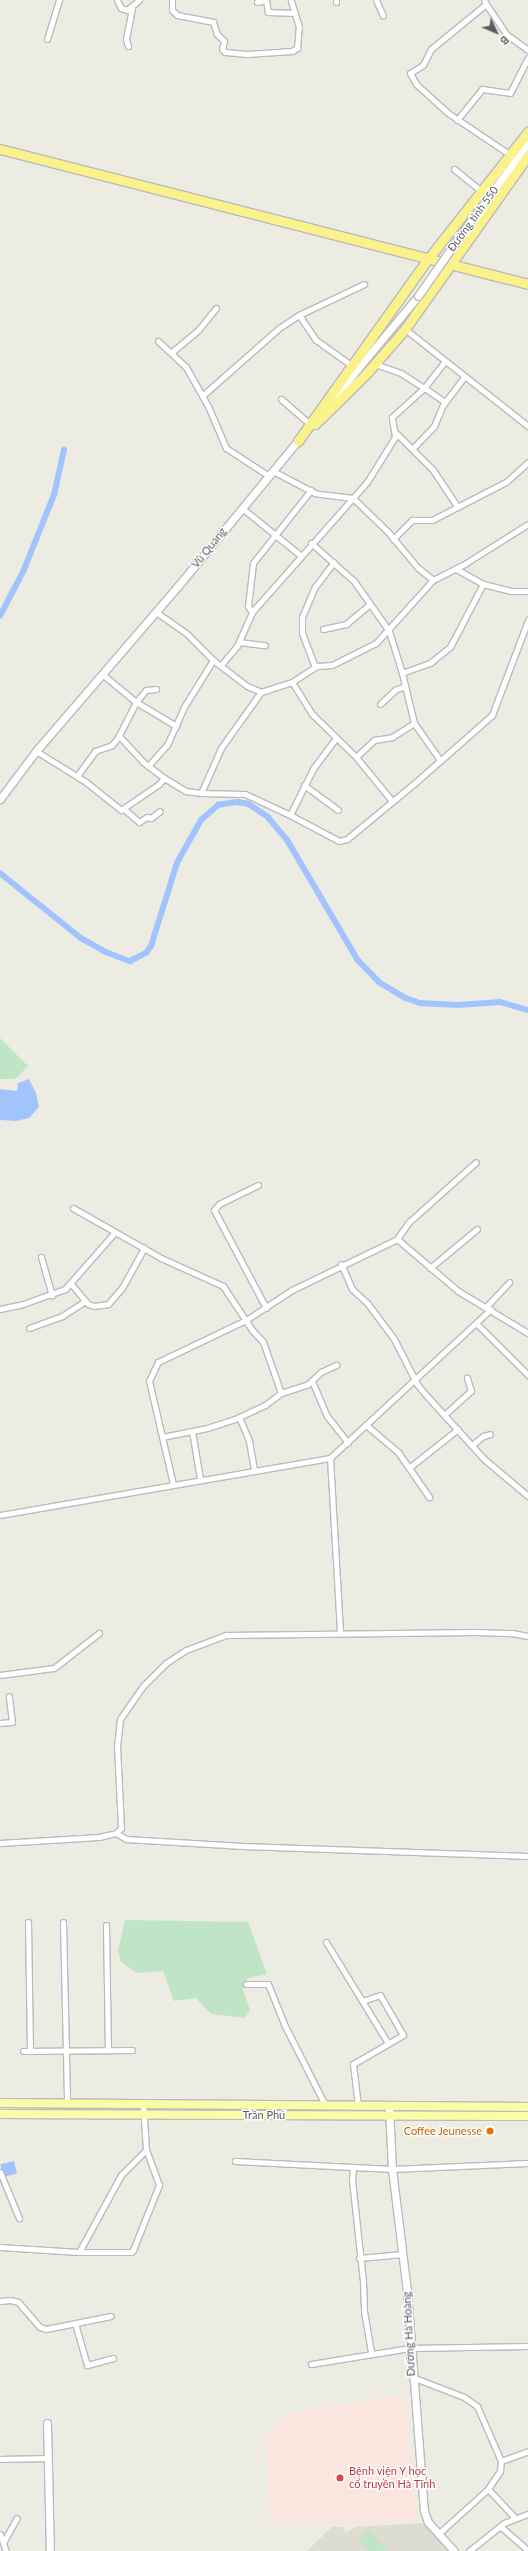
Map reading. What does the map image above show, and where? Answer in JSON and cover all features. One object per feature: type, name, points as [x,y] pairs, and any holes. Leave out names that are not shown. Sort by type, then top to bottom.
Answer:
[{"type":"highway","points":[[298,441],[428,259],[509,154],[528,132]]},
{"type":"highway","points":[[0,149],[452,266],[528,284]]},
{"type":"highway","points":[[298,441],[375,364],[405,329],[452,266],[526,161]]},
{"type":"main road","name":"Đường tỉnh 550","points":[[418,296],[528,143]]},
{"type":"main road","name":"Vũ Quang","points":[[0,799],[36,751],[156,612],[418,296]]},
{"type":"main road","name":"Trần Phú","points":[[0,2103],[528,2107]]},
{"type":"main road","name":"Đường Hà Hoàng","points":[[389,2107],[392,2169],[403,2254],[424,2512],[428,2522],[454,2551]]},
{"type":"main road","name":"Trần Phú","points":[[0,2114],[528,2116]]},
{"type":"main road","points":[[47,2423],[50,2551]]},
{"type":"street","points":[[47,39],[59,0]]},
{"type":"street","points":[[117,0],[122,8],[132,8]]},
{"type":"street","points":[[128,46],[126,39],[132,8],[139,0]]},
{"type":"street","points":[[172,0],[172,10],[177,15],[213,22],[217,34],[224,40],[223,50],[232,54],[253,54],[295,49],[299,36],[291,0]]},
{"type":"street","points":[[256,2],[266,0],[268,12],[295,14]]},
{"type":"street","points":[[376,0],[383,16]]},
{"type":"street","points":[[509,154],[457,120],[419,87],[410,73],[423,65],[431,49],[485,2],[506,34],[528,50]]},
{"type":"street","points":[[457,120],[482,89],[510,93],[528,58]]},
{"type":"street","points":[[454,169],[481,191]]},
{"type":"street","points":[[202,396],[279,328],[299,315],[364,284]]},
{"type":"street","points":[[172,352],[199,329],[216,308]]},
{"type":"street","points":[[299,315],[316,340],[351,365]]},
{"type":"street","points":[[405,329],[528,426]]},
{"type":"street","points":[[158,340],[184,364],[202,396],[226,448],[271,473],[311,490],[353,498],[393,539],[418,568],[433,580]]},
{"type":"street","points":[[445,361],[424,388],[392,417],[396,433],[434,471],[457,506]]},
{"type":"street","points":[[375,364],[401,373],[445,402]]},
{"type":"street","points":[[412,449],[434,426],[445,402],[464,377]]},
{"type":"street","points":[[281,398],[310,424]]},
{"type":"street","points":[[221,665],[239,642],[252,612],[300,555],[353,498],[372,475],[396,433]]},
{"type":"street","points":[[393,539],[412,520],[432,520],[506,482],[528,462]]},
{"type":"street","points":[[252,612],[248,606],[252,563],[311,490]]},
{"type":"street","points":[[242,508],[300,555]]},
{"type":"street","points":[[201,793],[221,748],[261,692],[292,682],[315,667],[332,665],[370,646],[389,631],[433,580],[456,569],[528,524]]},
{"type":"street","points":[[311,543],[354,581],[389,631],[402,673],[414,723],[440,760]]},
{"type":"street","points":[[315,667],[302,633],[302,617],[314,587],[334,562]]},
{"type":"street","points":[[456,569],[483,584],[511,592],[528,591]]},
{"type":"street","points":[[402,673],[430,663],[450,647],[483,584]]},
{"type":"street","points":[[323,629],[346,624],[370,604]]},
{"type":"street","points":[[156,612],[186,634],[213,660],[247,686],[261,692]]},
{"type":"street","points":[[119,736],[148,766],[164,778],[186,791],[201,793],[245,794],[290,815],[335,840],[342,841],[392,801],[494,713],[528,620]]},
{"type":"street","points":[[239,642],[265,645]]},
{"type":"street","points":[[148,766],[167,745],[184,707],[213,660]]},
{"type":"street","points":[[102,674],[136,702],[176,726]]},
{"type":"street","points":[[292,682],[307,708],[356,758],[392,801]]},
{"type":"street","points":[[380,704],[395,690],[405,686]]},
{"type":"street","points":[[77,776],[95,751],[112,745],[119,736],[136,702],[146,690],[156,689]]},
{"type":"street","points":[[356,758],[374,740],[392,738],[414,723]]},
{"type":"street","points":[[290,815],[304,785],[336,738]]},
{"type":"street","points":[[36,751],[77,776],[118,809],[124,809],[164,778]]},
{"type":"street","points":[[304,785],[338,810]]},
{"type":"street","points":[[124,809],[139,822],[146,817],[151,818],[160,811]]},
{"type":"street","points":[[173,1484],[149,1381],[154,1368],[168,1356],[246,1320],[292,1290],[341,1264],[397,1239],[408,1223],[476,1162]]},
{"type":"street","points":[[258,1185],[218,1204],[214,1210],[266,1308]]},
{"type":"street","points":[[73,1208],[144,1248],[221,1284],[264,1345],[281,1393]]},
{"type":"street","points":[[430,1268],[477,1229]]},
{"type":"street","points":[[0,1308],[52,1295],[72,1285],[76,1274],[115,1232]]},
{"type":"street","points":[[397,1239],[458,1291],[489,1308],[528,1333]]},
{"type":"street","points":[[72,1285],[85,1301],[94,1306],[113,1300],[144,1248]]},
{"type":"street","points":[[41,1257],[52,1295]]},
{"type":"street","points":[[341,1264],[352,1289],[368,1304],[394,1339],[414,1378],[444,1415],[498,1472],[528,1496]]},
{"type":"street","points":[[0,1515],[200,1479],[330,1458],[348,1443],[414,1378],[476,1323],[509,1282]]},
{"type":"street","points":[[29,1328],[62,1316],[85,1301]]},
{"type":"street","points":[[476,1323],[528,1375]]},
{"type":"street","points":[[162,1437],[192,1431],[239,1417],[265,1405],[281,1393],[312,1381],[321,1372],[336,1365]]},
{"type":"street","points":[[444,1415],[471,1391],[467,1378]]},
{"type":"street","points":[[312,1381],[327,1416],[348,1443]]},
{"type":"street","points":[[239,1417],[251,1446],[254,1470]]},
{"type":"street","points":[[366,1425],[393,1448],[410,1467],[429,1497]]},
{"type":"street","points":[[410,1467],[458,1429]]},
{"type":"street","points":[[192,1431],[200,1479]]},
{"type":"street","points":[[472,1445],[483,1436],[490,1434]]},
{"type":"street","points":[[330,1458],[340,1633]]},
{"type":"street","points":[[0,1843],[99,1837],[116,1833],[121,1828],[123,1821],[117,1747],[118,1724],[127,1706],[166,1664],[186,1650],[226,1635],[476,1632],[512,1633],[528,1636]]},
{"type":"street","points":[[0,1675],[54,1668],[78,1647],[99,1633]]},
{"type":"street","points":[[0,1723],[12,1722],[9,1696]]},
{"type":"street","points":[[116,1833],[126,1839],[151,1841],[528,1856]]},
{"type":"street","points":[[28,1922],[30,2051]]},
{"type":"street","points":[[63,1922],[67,2103]]},
{"type":"street","points":[[106,1925],[108,2050]]},
{"type":"street","points":[[326,1942],[388,2043]]},
{"type":"street","points":[[246,1984],[268,1984],[285,2026],[325,2106]]},
{"type":"street","points":[[358,2106],[353,2064],[403,2035],[383,1996],[378,1994],[363,2001]]},
{"type":"street","points":[[23,2051],[132,2050]]},
{"type":"street","points":[[0,2247],[79,2252],[131,2252],[133,2250],[158,2185],[146,2150],[143,2103]]},
{"type":"street","points":[[79,2252],[121,2175],[146,2150]]},
{"type":"street","points":[[235,2161],[392,2169],[528,2163]]},
{"type":"street","points":[[353,2168],[352,2180],[371,2352]]},
{"type":"street","points":[[0,2172],[19,2218]]},
{"type":"street","points":[[360,2258],[403,2254]]},
{"type":"street","points":[[0,2301],[10,2300],[18,2302],[43,2328],[111,2316]]},
{"type":"street","points":[[76,2323],[87,2365],[113,2358]]},
{"type":"street","points":[[310,2364],[342,2360],[371,2352],[410,2348],[528,2346]]},
{"type":"street","points":[[412,2376],[464,2397],[477,2406],[501,2461],[500,2471],[488,2489],[438,2534]]},
{"type":"street","points":[[501,2461],[528,2451]]},
{"type":"street","points":[[0,2458],[48,2458]]},
{"type":"street","points":[[488,2489],[514,2517]]},
{"type":"street","points":[[469,2551],[500,2526],[514,2517],[528,2514]]},
{"type":"street","points":[[4,2541],[17,2518]]},
{"type":"street","points":[[500,2526],[528,2550]]},
{"type":"street","points":[[0,2534],[4,2541],[6,2551]]},
{"type":"shaded area","name":"Bệnh viện Y học cổ truyền Hà Tĩnh","points":[[404,2395],[417,2521],[271,2522],[266,2434],[292,2412]]},
{"type":"shaded area","points":[[423,2523],[449,2551],[307,2551],[332,2527],[342,2527],[346,2533],[356,2527]]},
{"type":"green space","points":[[0,1038],[28,1066],[15,1079],[0,1079]]},
{"type":"green space","points":[[125,1920],[248,1922],[267,1974],[248,1978],[243,1990],[250,2010],[245,2018],[211,2014],[196,1998],[174,2001],[163,1971],[137,1973],[121,1962],[118,1951]]},
{"type":"green space","points":[[369,2530],[387,2551],[369,2551],[359,2540]]},
{"type":"water","points":[[29,1079],[36,1093],[39,1107],[29,1118],[16,1121],[0,1120],[0,1089],[17,1091],[18,1083]]},
{"type":"water","points":[[14,2161],[17,2174],[3,2177],[0,2164]]},
{"type":"waterway","points":[[0,616],[23,572],[54,495],[64,450]]},
{"type":"waterway","points":[[0,873],[81,938],[106,952],[130,961],[146,953],[151,946],[177,863],[201,820],[218,805],[238,802],[249,804],[268,817],[288,841],[358,960],[379,982],[406,998],[420,1003],[459,1005],[500,1002],[528,1010]]},
{"type":"place","name":"Coffee Jeunesse","points":[[490,2131]]},
{"type":"place","name":"Bệnh viện Y học cổ truyền Hà Tĩnh","points":[[340,2478]]}]
